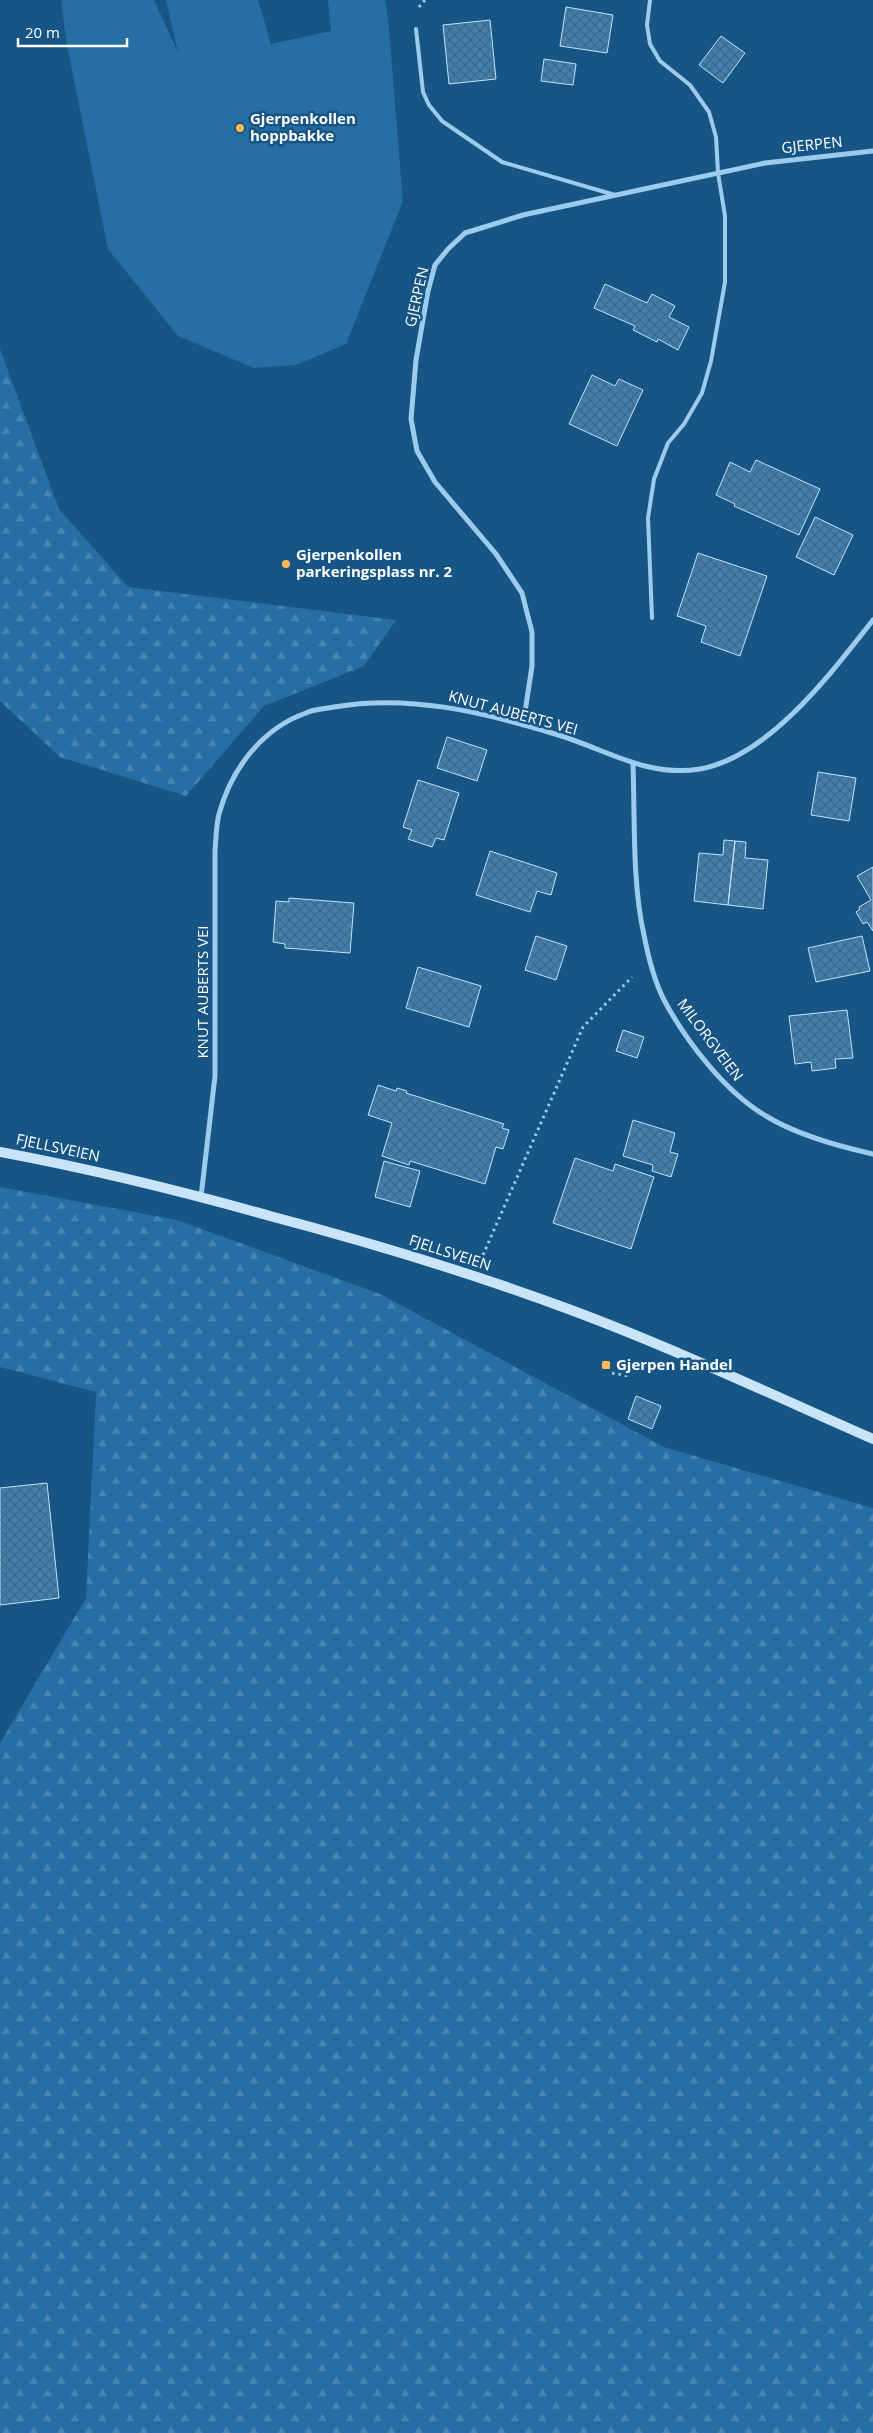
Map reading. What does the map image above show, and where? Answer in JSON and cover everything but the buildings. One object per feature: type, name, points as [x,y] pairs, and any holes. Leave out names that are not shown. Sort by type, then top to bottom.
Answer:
[{"type":"main road","name":"FJELLSVEIEN","points":[[0,1152],[113,1175],[370,1242],[570,1309],[873,1438]]},
{"type":"street","name":"GJERPEN","points":[[523,725],[532,666],[532,632],[522,593],[496,554],[435,482],[417,451],[411,419],[416,360],[428,291],[436,265],[448,249],[465,234],[523,214],[766,162],[873,151]]},
{"type":"street","name":"KNUT AUBERTS VEI","points":[[201,1197],[215,1076],[215,851],[218,816],[234,774],[255,746],[282,725],[306,712],[348,705],[414,703],[460,709],[556,734],[633,764],[672,772],[701,768],[729,760],[759,743],[835,668],[873,620]]},
{"type":"street","name":"MILORGVEIEN","points":[[633,764],[638,881],[643,933],[652,968],[664,999],[691,1040],[732,1092],[766,1117],[849,1149],[873,1154]]},
{"type":"lane","points":[[650,0],[647,25],[650,44],[660,61],[690,85],[709,112],[716,137],[718,173],[725,216],[725,282],[711,361],[702,393],[684,424],[668,443],[654,479],[648,518],[652,618]]},
{"type":"lane","points":[[416,30],[423,92],[429,105],[442,121],[502,162],[615,195]]},
{"type":"path","points":[[475,1277],[486,1246],[582,1027],[629,979],[652,968]]},
{"type":"path","points":[[612,1373],[629,1376]]},
{"type":"green space","name":"Gjerpenkollen hoppbakke","points":[[61,0],[154,0],[178,52],[166,0],[258,0],[271,44],[331,31],[328,0],[385,0],[403,201],[346,344],[296,365],[254,368],[178,336],[108,249],[66,40]]},
{"type":"green space","points":[[0,349],[59,509],[128,587],[396,620],[364,666],[264,706],[186,796],[60,757],[0,701]]},
{"type":"green space","points":[[0,1187],[177,1220],[380,1294],[664,1447],[873,1508],[873,2433],[0,2433],[0,1743],[86,1598],[96,1392],[0,1367]]},
{"type":"place","name":"Gjerpenkollen hoppbakke","points":[[240,128]]},
{"type":"place","name":"Gjerpenkollen parkeringsplass nr. 2","points":[[286,564]]},
{"type":"place","name":"Gjerpen Handel","points":[[606,1365]]}]
